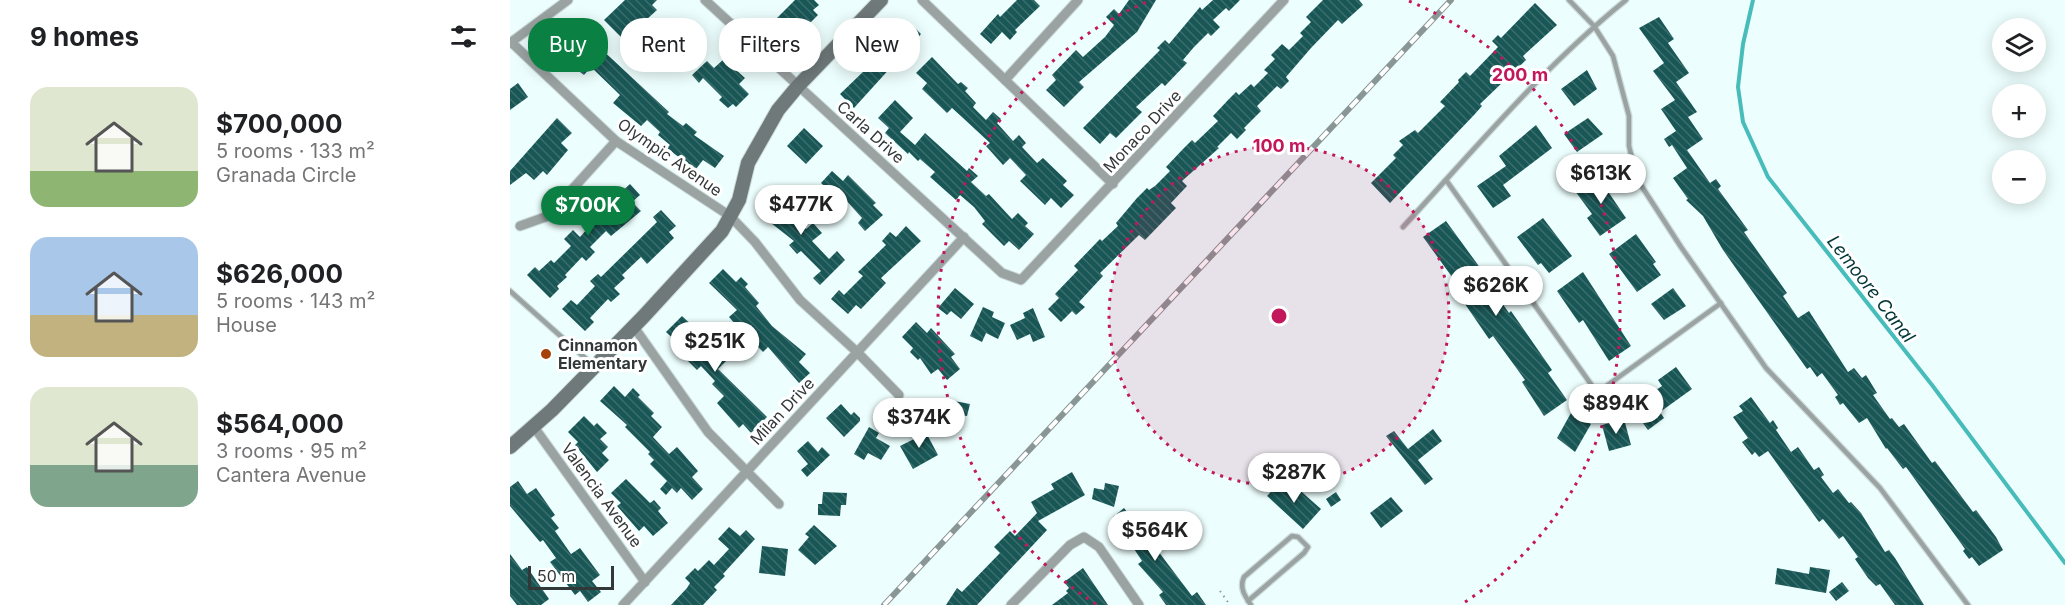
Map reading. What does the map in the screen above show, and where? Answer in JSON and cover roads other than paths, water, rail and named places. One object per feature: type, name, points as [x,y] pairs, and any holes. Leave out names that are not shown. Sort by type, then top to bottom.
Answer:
[{"type":"street","points":[[510,43],[568,0]]},
{"type":"street","name":"Carla Drive","points":[[705,0],[1002,273],[1022,280]]},
{"type":"street","points":[[510,447],[534,427],[595,367],[723,231],[739,200],[748,164],[778,110],[798,86],[881,0]]},
{"type":"street","points":[[922,0],[1113,184]]},
{"type":"street","points":[[1005,80],[1078,0]]},
{"type":"street","name":"Monaco Drive","points":[[1022,280],[1284,0]]},
{"type":"street","name":"Olympic Avenue","points":[[510,43],[616,141],[730,216],[755,242],[800,300],[857,352],[899,395]]},
{"type":"street","points":[[520,226],[548,216],[616,141]]},
{"type":"street","name":"Milan Drive","points":[[623,605],[964,237]]},
{"type":"street","points":[[634,327],[708,432],[779,504]]},
{"type":"street","name":"Valencia Avenue","points":[[534,427],[645,582]]},
{"type":"street","points":[[1011,605],[1070,545],[1084,537],[1099,547],[1139,605]]},
{"type":"lane","points":[[1569,0],[1594,26],[1613,56],[1629,116],[1629,146],[1637,178],[1766,368],[1880,488],[1968,605]]},
{"type":"lane","points":[[1402,227],[1534,82],[1594,26],[1626,0]]},
{"type":"lane","points":[[1446,180],[1593,387],[1605,387],[1721,303]]},
{"type":"lane","points":[[510,291],[595,367]]},
{"type":"lane","points":[[1292,536],[1298,537],[1308,547],[1304,553],[1250,603],[1241,584],[1244,577],[1292,536]]},
{"type":"waterway","name":"Lemoore Canal","points":[[1753,0],[1743,44],[1738,87],[1743,122],[1768,177],[1932,385],[2065,563]]},
{"type":"railway","points":[[884,605],[1451,0]]},
{"type":"place","name":"Cinnamon Elementary","points":[[546,354]]}]
